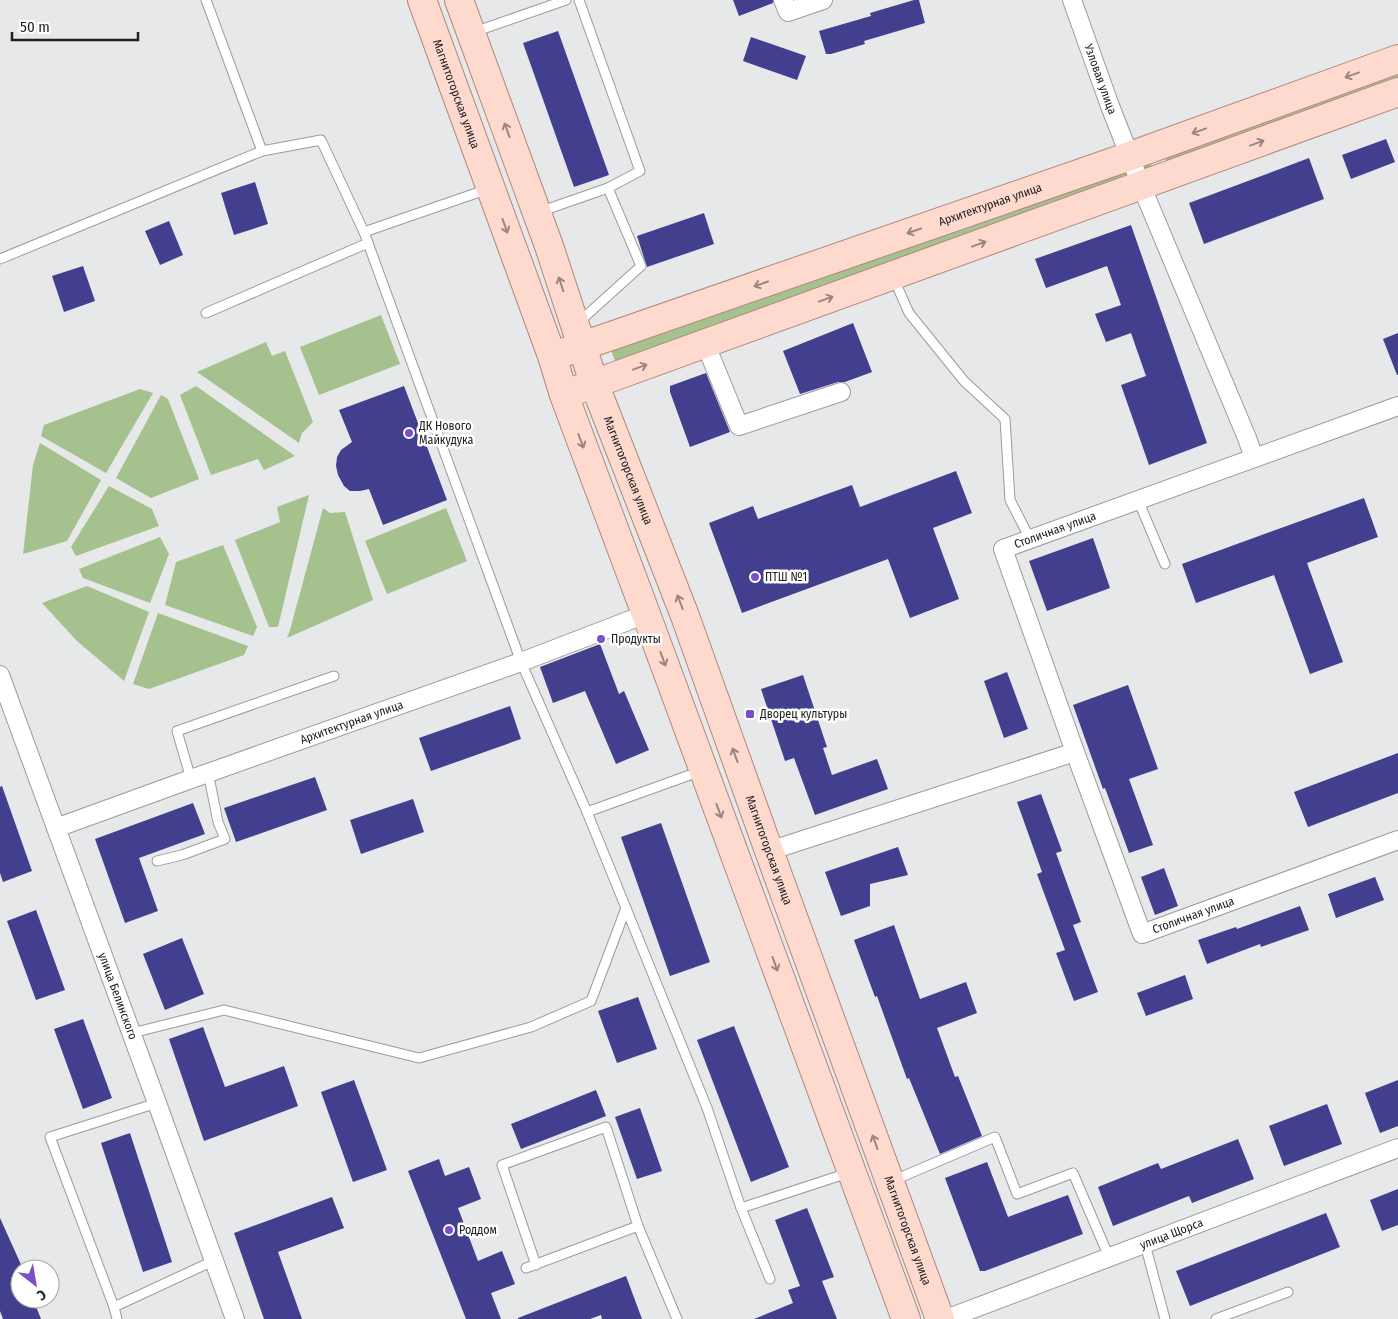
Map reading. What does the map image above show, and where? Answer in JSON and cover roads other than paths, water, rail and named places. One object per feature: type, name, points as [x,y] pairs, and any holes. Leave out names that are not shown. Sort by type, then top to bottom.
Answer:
[{"type":"main road","name":"Магнитогорская улица","points":[[422,0],[552,356],[564,395],[906,1319]]},
{"type":"main road","name":"Магнитогорская улица","points":[[459,0],[537,212],[594,383],[686,616],[769,851],[940,1319]]},
{"type":"main road","name":"Архитектурная улица","points":[[578,336],[1130,156],[1398,59]]},
{"type":"main road","points":[[564,395],[1398,92]]},
{"type":"main road","points":[[552,356],[578,336]]},
{"type":"street","points":[[783,0],[788,12],[824,0]]},
{"type":"street","name":"Узловая улица","points":[[1072,0],[1130,156]]},
{"type":"street","points":[[1130,156],[1254,458]]},
{"type":"street","points":[[705,343],[739,426],[841,392]]},
{"type":"street","name":"Столичная улица","points":[[1397,843],[1142,934],[1003,549],[1398,406]]},
{"type":"street","name":"Архитектурная улица","points":[[56,828],[208,772],[521,662],[646,614]]},
{"type":"street","name":"улица Белинского","points":[[0,675],[158,1102],[235,1319]]},
{"type":"street","points":[[769,851],[1075,752]]},
{"type":"street","name":"улица Щорса","points":[[946,1319],[1398,1148]]},
{"type":"lane","points":[[206,0],[262,151]]},
{"type":"lane","points":[[471,33],[566,0]]},
{"type":"lane","points":[[537,212],[608,188],[640,171],[580,0]]},
{"type":"lane","points":[[0,259],[262,151],[321,140],[364,232],[521,662],[587,812],[707,1108],[741,1208],[770,1279]]},
{"type":"lane","points":[[364,232],[491,188]]},
{"type":"lane","points":[[578,336],[641,266],[608,188]]},
{"type":"lane","points":[[206,313],[368,243]]},
{"type":"lane","points":[[892,276],[909,313],[964,381],[1005,420],[1010,500],[1030,539]]},
{"type":"lane","points":[[1138,500],[1165,564]]},
{"type":"lane","points":[[191,779],[177,731],[334,676]]},
{"type":"lane","points":[[587,812],[704,770]]},
{"type":"lane","points":[[158,861],[182,855],[225,839],[218,822],[208,772]]},
{"type":"lane","points":[[132,1033],[224,1010],[419,1058],[531,1027],[591,1002],[626,908]]},
{"type":"lane","points":[[117,1319],[50,1137],[158,1102]]},
{"type":"lane","points":[[536,1264],[502,1165],[606,1127],[638,1226],[678,1319]]},
{"type":"lane","points":[[890,1182],[995,1137],[1017,1194],[1073,1173],[1109,1257]]},
{"type":"lane","points":[[741,1208],[851,1172]]},
{"type":"lane","points":[[526,1268],[638,1226]]},
{"type":"lane","points":[[1145,1244],[1165,1319]]},
{"type":"lane","points":[[114,1307],[213,1261]]},
{"type":"lane","points":[[1216,1319],[1288,1292]]},
{"type":"place","name":"ДК Нового Майкудука","points":[[409,433]]},
{"type":"place","name":"ПТШ №1","points":[[755,577]]},
{"type":"place","name":"Продукты","points":[[601,639]]},
{"type":"place","name":"Дворец культуры","points":[[750,714]]},
{"type":"place","name":"Роддом","points":[[449,1230]]}]
